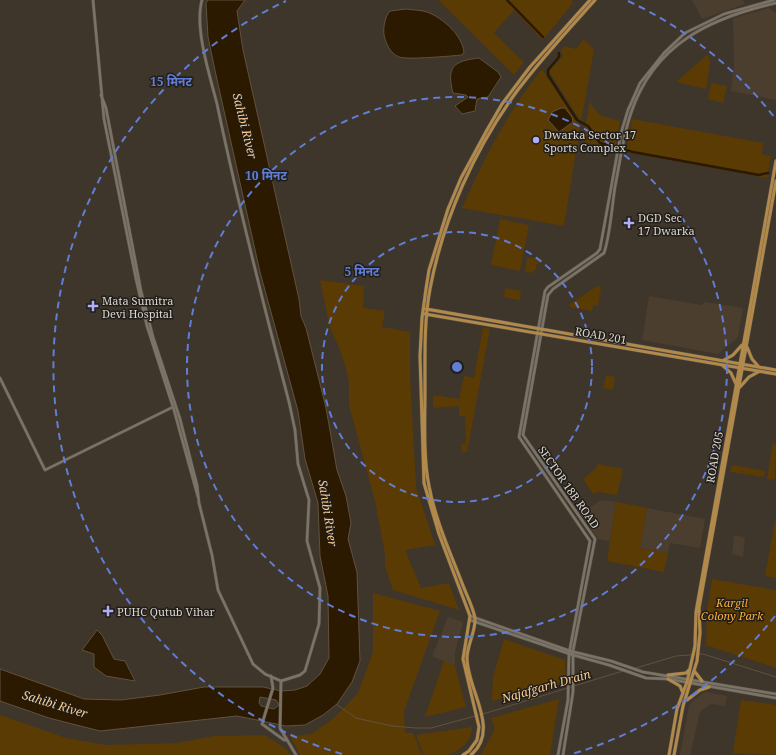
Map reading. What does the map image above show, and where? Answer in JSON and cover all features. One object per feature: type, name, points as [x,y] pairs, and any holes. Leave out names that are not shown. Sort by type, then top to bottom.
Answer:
[{"type":"main road","points":[[463,755],[469,751],[478,740],[479,734],[478,719],[463,659],[463,648],[470,618],[439,534],[424,483],[420,417],[422,313],[429,270],[450,202],[470,161],[502,104],[530,67],[590,0]]},
{"type":"main road","points":[[471,755],[482,741],[484,733],[483,718],[467,660],[475,619],[443,533],[428,483],[425,417],[427,310],[436,262],[460,191],[487,139],[510,101],[555,45],[595,0]]},
{"type":"main road","name":"ROAD 205","points":[[669,755],[677,709],[688,681],[697,646],[699,608],[776,161]]},
{"type":"main road","name":"ROAD 205","points":[[745,342],[776,181]]},
{"type":"main road","points":[[460,191],[466,194]]},
{"type":"main road","name":"ROAD 201","points":[[423,309],[539,332]]},
{"type":"main road","name":"ROAD 201","points":[[422,313],[776,370]]},
{"type":"main road","points":[[758,366],[752,359],[745,342],[733,356],[722,362],[731,373],[737,387],[748,377],[760,371]]},
{"type":"main road","name":"ROAD 201","points":[[741,365],[776,374]]},
{"type":"main road","name":"ROAD 205","points":[[674,755],[683,706],[695,672],[697,661],[696,612],[737,387]]},
{"type":"main road","points":[[727,408],[732,409]]},
{"type":"main road","points":[[463,586],[468,585]]},
{"type":"main road","points":[[668,675],[686,673],[691,668]]},
{"type":"main road","points":[[695,672],[702,681]]},
{"type":"main road","points":[[668,679],[680,686],[683,695]]},
{"type":"main road","points":[[683,706],[692,694],[709,687]]},
{"type":"street","points":[[93,0],[104,121],[136,279],[156,360],[173,407],[198,498],[219,593],[253,664],[265,674],[281,681],[300,675],[305,670],[320,616],[319,581],[307,541],[310,500],[298,464],[294,423],[240,211],[207,62],[200,20],[202,0]]},
{"type":"street","points":[[539,332],[551,291],[604,252],[620,151],[619,144],[628,110],[640,83],[676,40],[699,25],[724,14],[774,0]]},
{"type":"street","points":[[539,332],[545,291],[548,287],[600,249],[620,151],[623,145],[630,114],[640,90],[668,51],[687,37],[709,24],[728,16],[776,3]]},
{"type":"street","points":[[101,95],[106,108],[143,297],[153,337],[180,419],[197,485],[198,498]]},
{"type":"street","name":"SECTOR 18B ROAD","points":[[539,332],[523,435],[594,539],[571,652]]},
{"type":"street","points":[[0,378],[44,470],[173,407]]},
{"type":"street","points":[[470,618],[571,652],[623,665],[643,672],[668,675],[688,681]]},
{"type":"street","points":[[563,755],[573,692],[573,655],[571,652]]},
{"type":"street","points":[[558,755],[569,694],[571,652]]},
{"type":"street","points":[[573,655],[617,667],[646,678],[702,681],[776,694]]},
{"type":"street","points":[[271,676],[273,688],[262,725],[284,740],[288,740]]},
{"type":"street","points":[[281,681],[280,728],[296,755]]},
{"type":"street","points":[[692,681],[709,687],[776,698]]},
{"type":"shaded area","points":[[692,0],[743,0],[745,4],[702,19]]},
{"type":"shaded area","points":[[769,8],[776,13],[776,100],[731,91],[734,65],[733,18]]},
{"type":"shaded area","points":[[649,296],[701,305],[705,302],[743,308],[738,337],[718,354],[642,340]]},
{"type":"shaded area","points":[[601,500],[616,502],[610,541],[598,539],[581,514]]},
{"type":"shaded area","points":[[647,508],[705,519],[700,548],[670,543],[668,553],[640,548]]},
{"type":"shaded area","points":[[734,535],[745,537],[743,557],[732,554]]},
{"type":"shaded area","points":[[448,617],[463,622],[455,653],[455,666],[432,656]]},
{"type":"shaded area","points":[[706,692],[727,696],[725,706],[711,704],[700,712],[690,755],[680,755],[689,705],[697,697]]},
{"type":"green space","points":[[438,0],[572,0],[573,3],[543,40],[514,10],[494,33],[524,62],[514,75]]},
{"type":"green space","points":[[584,39],[594,50],[581,122],[549,71],[563,56],[560,51],[565,46],[576,49]]},
{"type":"green space","points":[[708,54],[710,63],[706,89],[676,82]]},
{"type":"green space","name":"Dwarka Sector 17 Sports Complex","points":[[542,69],[580,126],[564,226],[462,208],[498,136],[518,102]]},
{"type":"green space","points":[[711,83],[727,86],[723,103],[708,99]]},
{"type":"green space","points":[[590,102],[599,115],[620,121],[615,148],[582,142]]},
{"type":"green space","points":[[632,119],[763,143],[762,154],[771,156],[767,178],[626,152]]},
{"type":"green space","points":[[500,219],[529,225],[520,271],[491,265]]},
{"type":"green space","points":[[527,257],[544,260],[536,265],[537,268],[531,273],[525,272]]},
{"type":"green space","points":[[320,280],[364,286],[363,308],[385,311],[382,327],[410,332],[410,375],[416,487],[435,545],[405,550],[421,588],[449,583],[459,610],[393,590],[385,566],[385,554],[375,501],[349,405],[349,382],[346,368],[330,328]]},
{"type":"green space","points":[[599,285],[601,288],[598,306],[593,305],[592,311],[570,307],[570,304]]},
{"type":"green space","points":[[505,288],[521,291],[520,300],[504,297]]},
{"type":"green space","points":[[483,327],[490,329],[467,452],[462,452],[461,444],[466,443],[465,416],[459,416],[459,406],[433,408],[433,395],[459,399],[464,376],[474,378]]},
{"type":"green space","points":[[606,375],[615,377],[613,390],[603,388]]},
{"type":"green space","points":[[773,443],[776,444],[775,480],[767,479]]},
{"type":"green space","points":[[598,464],[623,469],[617,495],[599,492],[593,494],[583,479],[594,470]]},
{"type":"green space","points":[[732,465],[765,471],[764,477],[730,472]]},
{"type":"green space","points":[[616,502],[647,508],[640,548],[668,553],[664,572],[607,561]]},
{"type":"green space","points":[[776,515],[776,578],[765,576]]},
{"type":"green space","name":"Kargil Colony Park","points":[[712,579],[776,590],[776,668],[706,645],[707,611]]},
{"type":"green space","points":[[373,593],[440,611],[404,711],[405,733],[413,733],[422,755],[300,755],[290,736],[312,734],[335,717],[358,693],[373,652]]},
{"type":"green space","points":[[504,639],[565,660],[565,681],[492,701],[493,677]]},
{"type":"green space","points":[[444,661],[455,666],[466,707],[425,717]]},
{"type":"green space","points":[[559,699],[550,755],[481,755],[495,729],[491,718]]},
{"type":"green space","points":[[741,700],[776,705],[776,755],[733,753]]},
{"type":"green space","points":[[0,715],[66,738],[106,745],[177,743],[214,736],[265,735],[287,750],[290,755],[0,755]]},
{"type":"green space","points":[[472,727],[470,737],[464,745],[451,754],[446,755],[424,755],[416,735]]},
{"type":"water","name":"Sahibi River","points":[[208,0],[245,0],[237,11],[243,50],[299,299],[301,316],[306,328],[326,408],[337,470],[346,496],[351,523],[348,539],[357,572],[360,661],[352,682],[337,704],[323,715],[305,725],[286,726],[237,716],[100,731],[49,718],[0,701],[0,669],[84,699],[121,700],[204,687],[263,687],[281,691],[295,690],[307,686],[320,674],[329,658],[328,596],[320,556],[318,503],[305,459],[298,411],[260,272],[208,37],[206,3]],"holes":[[[260,697],[276,700],[279,705],[274,709],[261,706],[259,703]]]},
{"type":"water","points":[[406,9],[427,12],[439,18],[456,33],[460,39],[464,52],[462,55],[429,58],[404,58],[393,53],[387,45],[384,35],[386,19],[390,11]]},
{"type":"water","points":[[479,58],[498,72],[501,77],[488,97],[477,99],[475,111],[462,114],[455,106],[468,97],[466,95],[453,93],[451,84],[452,71],[454,66],[458,63]]},
{"type":"water","points":[[565,108],[572,117],[573,122],[559,132],[548,120],[552,112]]},
{"type":"water","points":[[97,630],[102,635],[114,659],[125,661],[135,681],[106,676],[94,667],[94,654],[82,650]]},
{"type":"waterway","points":[[507,0],[543,37]]},
{"type":"waterway","points":[[559,53],[559,57],[548,70],[548,75],[577,120],[588,126],[600,143],[633,152],[759,175],[768,173]]},
{"type":"waterway","name":"Najafgarh Drain","points":[[636,668],[676,656],[703,654],[776,677]]},
{"type":"waterway","name":"Najafgarh Drain","points":[[574,686],[623,671]]},
{"type":"waterway","name":"Najafgarh Drain","points":[[483,714],[571,687]]},
{"type":"waterway","name":"Najafgarh Drain","points":[[336,704],[356,718],[392,726],[416,728],[431,728],[479,715]]},
{"type":"place","name":"Dwarka Sector 17 Sports Complex","points":[[536,140]]},
{"type":"place","name":"DGD Sec 17 Dwarka","points":[[629,223]]},
{"type":"place","name":"Mata Sumitra Devi Hospital","points":[[93,306]]},
{"type":"place","name":"PUHC Qutub Vihar","points":[[108,611]]}]
